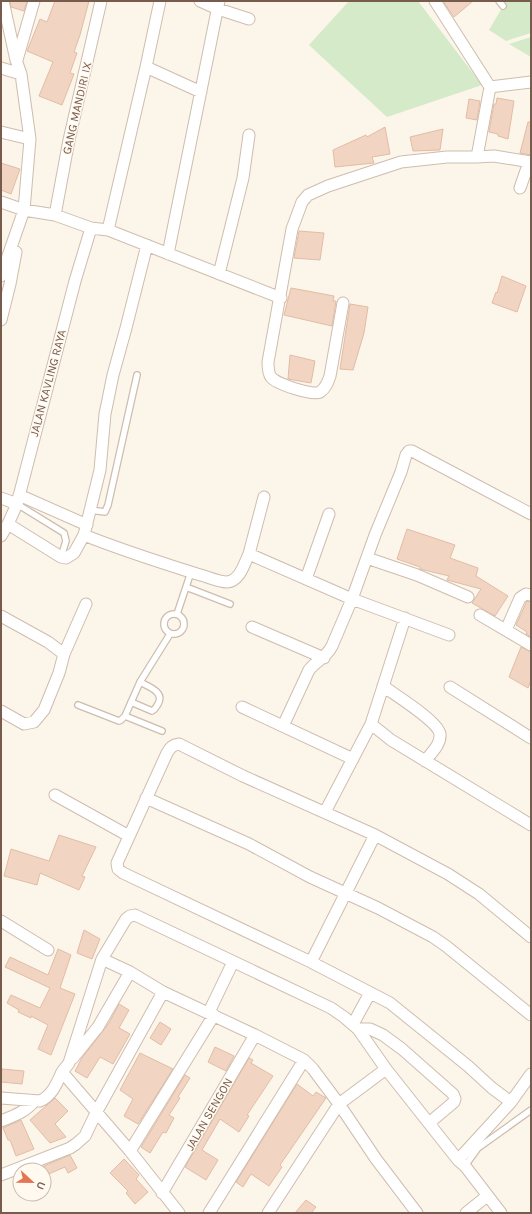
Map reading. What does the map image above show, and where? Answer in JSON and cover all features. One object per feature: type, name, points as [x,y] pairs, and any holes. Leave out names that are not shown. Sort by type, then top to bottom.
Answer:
[{"type":"street","points":[[1,276],[24,210],[30,140],[21,74],[16,60],[3,1]]},
{"type":"street","points":[[16,60],[34,1]]},
{"type":"street","name":"GANG MANDIRI IX","points":[[55,215],[69,140],[101,1]]},
{"type":"street","points":[[108,230],[160,1]]},
{"type":"street","points":[[200,1],[218,5],[249,19]]},
{"type":"street","points":[[435,1],[490,87],[478,157]]},
{"type":"street","points":[[168,254],[218,5]]},
{"type":"street","points":[[146,67],[201,92]]},
{"type":"street","points":[[1,68],[21,74]]},
{"type":"street","points":[[490,87],[531,82]]},
{"type":"street","points":[[1,132],[30,140]]},
{"type":"street","points":[[219,274],[243,178],[249,135]]},
{"type":"street","points":[[343,303],[328,383],[324,389],[319,393],[312,393],[276,382],[270,376],[268,362],[273,330],[292,229],[302,202],[308,195],[328,186],[401,162],[447,157],[494,156],[530,162],[520,188]]},
{"type":"street","points":[[1,202],[24,210],[55,215],[91,228],[108,230],[280,298]]},
{"type":"street","name":"JALAN KAVLING RAYA","points":[[1,536],[8,524],[18,500],[75,281],[91,228]]},
{"type":"street","points":[[1,320],[5,283],[17,243],[16,233]]},
{"type":"street","points":[[8,524],[62,558],[66,558],[74,553],[85,530],[100,470],[105,414],[113,375],[147,245]]},
{"type":"street","points":[[283,726],[309,670],[313,665],[324,658],[332,646],[352,599],[409,451],[412,451],[531,514]]},
{"type":"street","points":[[1,498],[18,500],[85,530],[111,546],[190,572],[227,582],[234,579],[239,574],[249,554],[264,497]]},
{"type":"street","points":[[306,578],[329,514]]},
{"type":"street","points":[[249,554],[352,599],[449,634]]},
{"type":"street","points":[[367,558],[417,575],[468,597]]},
{"type":"street","points":[[506,630],[520,598],[526,594],[531,595]]},
{"type":"street","points":[[1,711],[24,724],[34,722],[44,710],[59,673],[64,654],[86,604]]},
{"type":"street","points":[[480,615],[531,645]]},
{"type":"street","points":[[1,616],[48,642],[64,654]]},
{"type":"street","points":[[325,812],[371,724],[405,618]]},
{"type":"street","points":[[252,627],[324,658]]},
{"type":"street","points":[[383,686],[430,720],[438,730],[440,734],[437,746],[425,761]]},
{"type":"street","points":[[450,688],[531,738]]},
{"type":"street","points":[[242,707],[354,759]]},
{"type":"street","points":[[371,724],[391,740],[531,825]]},
{"type":"street","points":[[511,1102],[390,1003],[311,962],[120,871],[117,862],[167,753],[171,747],[179,744],[244,776],[374,835],[448,874],[479,894],[531,937]]},
{"type":"street","points":[[55,795],[129,836]]},
{"type":"street","points":[[146,798],[249,844],[310,877],[378,908],[433,937],[531,1014]]},
{"type":"street","points":[[311,962],[374,835]]},
{"type":"street","points":[[66,1067],[102,959],[126,919],[135,915],[331,1008],[344,1017],[355,1026],[386,1069],[500,1213]]},
{"type":"street","points":[[1,921],[48,950]]},
{"type":"street","points":[[102,959],[130,972],[164,992],[304,1060],[313,1069],[339,1104],[376,1159],[417,1213]]},
{"type":"street","points":[[130,1151],[211,1014],[232,962]]},
{"type":"street","points":[[1,1098],[40,1101],[50,1094],[66,1067],[98,1027],[130,972]]},
{"type":"street","points":[[1,1175],[65,1150],[76,1144],[85,1136],[97,1111],[164,992]]},
{"type":"street","points":[[355,1026],[370,993]]},
{"type":"street","points":[[355,1026],[370,1029],[383,1035],[402,1049],[453,1094],[455,1099],[454,1102],[429,1123]]},
{"type":"street","name":"JALAN SENGON","points":[[162,1193],[255,1035]]},
{"type":"street","points":[[209,1213],[304,1060]]},
{"type":"street","points":[[66,1067],[97,1111],[179,1213]]},
{"type":"street","points":[[268,1213],[339,1104],[386,1069]]},
{"type":"street","points":[[461,1163],[511,1102],[531,1074]]},
{"type":"street","points":[[1,1121],[22,1112],[34,1101]]},
{"type":"street","points":[[466,1213],[487,1196]]},
{"type":"lane","points":[[90,510],[105,512],[108,505],[137,375]]},
{"type":"lane","points":[[18,500],[64,534],[66,541],[62,558]]},
{"type":"lane","points":[[177,614],[190,572]]},
{"type":"lane","points":[[186,587],[230,604]]},
{"type":"lane","points":[[170,634],[178,633],[184,628],[183,620],[177,614]]},
{"type":"lane","points":[[170,634],[164,628],[164,620],[170,615],[177,614]]},
{"type":"lane","points":[[78,705],[119,721],[121,720],[140,682],[170,634]]},
{"type":"lane","points":[[131,702],[152,711],[161,700],[158,693],[140,682]]},
{"type":"lane","points":[[124,716],[162,731]]},
{"type":"lane","points":[[461,1163],[478,1148],[531,1110]]},
{"type":"green space","points":[[349,1],[418,1],[482,85],[387,117],[309,45]]},
{"type":"green space","points":[[506,1],[531,1],[531,33],[506,41],[489,30]]},
{"type":"green space","points":[[531,37],[531,57],[509,44]]},
{"type":"building","points":[[10,1],[27,1],[24,11],[11,7]]},
{"type":"building","points":[[55,1],[89,1],[74,52],[77,53],[70,73],[74,74],[62,105],[39,96],[53,62],[27,51],[40,19],[47,22]]},
{"type":"building","points":[[443,1],[473,1],[454,17]]},
{"type":"building","points":[[497,98],[514,101],[508,139],[498,136],[498,134],[489,132],[494,104],[496,104]]},
{"type":"building","points":[[469,99],[480,101],[477,120],[466,118]]},
{"type":"building","points":[[528,122],[531,122],[531,155],[520,153]]},
{"type":"building","points":[[385,127],[390,154],[372,157],[374,163],[335,167],[333,150],[366,135],[367,137]]},
{"type":"building","points":[[443,129],[440,150],[413,151],[410,137]]},
{"type":"building","points":[[1,163],[20,169],[11,194],[1,190]]},
{"type":"building","points":[[299,231],[324,233],[320,260],[294,258]]},
{"type":"building","points":[[502,276],[526,286],[517,312],[492,303],[496,292],[497,293]]},
{"type":"building","points":[[291,288],[334,296],[333,301],[336,301],[332,326],[284,315]]},
{"type":"building","points":[[350,304],[368,307],[364,333],[353,370],[340,369]]},
{"type":"building","points":[[290,355],[315,361],[311,383],[288,379]]},
{"type":"building","points":[[407,529],[455,545],[450,558],[478,568],[476,576],[508,596],[495,616],[472,603],[481,589],[447,580],[449,576],[420,569],[420,567],[397,559]]},
{"type":"building","points":[[527,601],[531,602],[531,637],[526,634],[527,632],[516,625]]},
{"type":"building","points":[[521,647],[531,652],[531,680],[528,688],[509,677]]},
{"type":"building","points":[[59,835],[96,847],[82,876],[85,877],[79,890],[40,873],[37,885],[4,876],[11,849],[49,861]]},
{"type":"building","points":[[84,930],[100,939],[92,959],[77,953]]},
{"type":"building","points":[[58,949],[71,955],[60,988],[75,994],[51,1055],[38,1049],[48,1025],[31,1016],[31,1018],[18,1012],[19,1010],[7,1003],[11,995],[40,1008],[50,988],[5,967],[10,957],[48,975]]},
{"type":"building","points":[[119,1004],[129,1010],[119,1028],[130,1034],[113,1064],[100,1057],[87,1078],[75,1071],[82,1058],[109,1023]]},
{"type":"building","points":[[160,1022],[171,1029],[161,1045],[150,1038]]},
{"type":"building","points":[[215,1047],[234,1056],[226,1071],[208,1062]]},
{"type":"building","points":[[140,1053],[173,1069],[138,1124],[124,1116],[133,1099],[120,1090]]},
{"type":"building","points":[[249,1058],[253,1060],[251,1063],[273,1076],[247,1115],[249,1116],[239,1132],[220,1119],[202,1150],[218,1160],[206,1180],[185,1167]]},
{"type":"building","points":[[2,1069],[24,1071],[22,1084],[1,1082]]},
{"type":"building","points":[[185,1075],[190,1078],[169,1115],[174,1118],[166,1133],[163,1132],[150,1153],[141,1147]]},
{"type":"building","points":[[297,1084],[313,1096],[316,1092],[326,1098],[280,1165],[282,1167],[269,1186],[251,1174],[243,1187],[236,1182]]},
{"type":"building","points":[[55,1098],[68,1111],[55,1124],[66,1137],[50,1143],[30,1120]]},
{"type":"building","points":[[21,1120],[34,1149],[16,1156],[10,1140],[8,1140],[3,1128]]},
{"type":"building","points":[[70,1155],[77,1168],[68,1173],[65,1167],[52,1173],[52,1163]]},
{"type":"building","points":[[124,1159],[139,1175],[136,1179],[148,1192],[135,1204],[126,1193],[128,1191],[110,1173]]},
{"type":"building","points":[[306,1200],[316,1207],[311,1213],[295,1213]]}]
